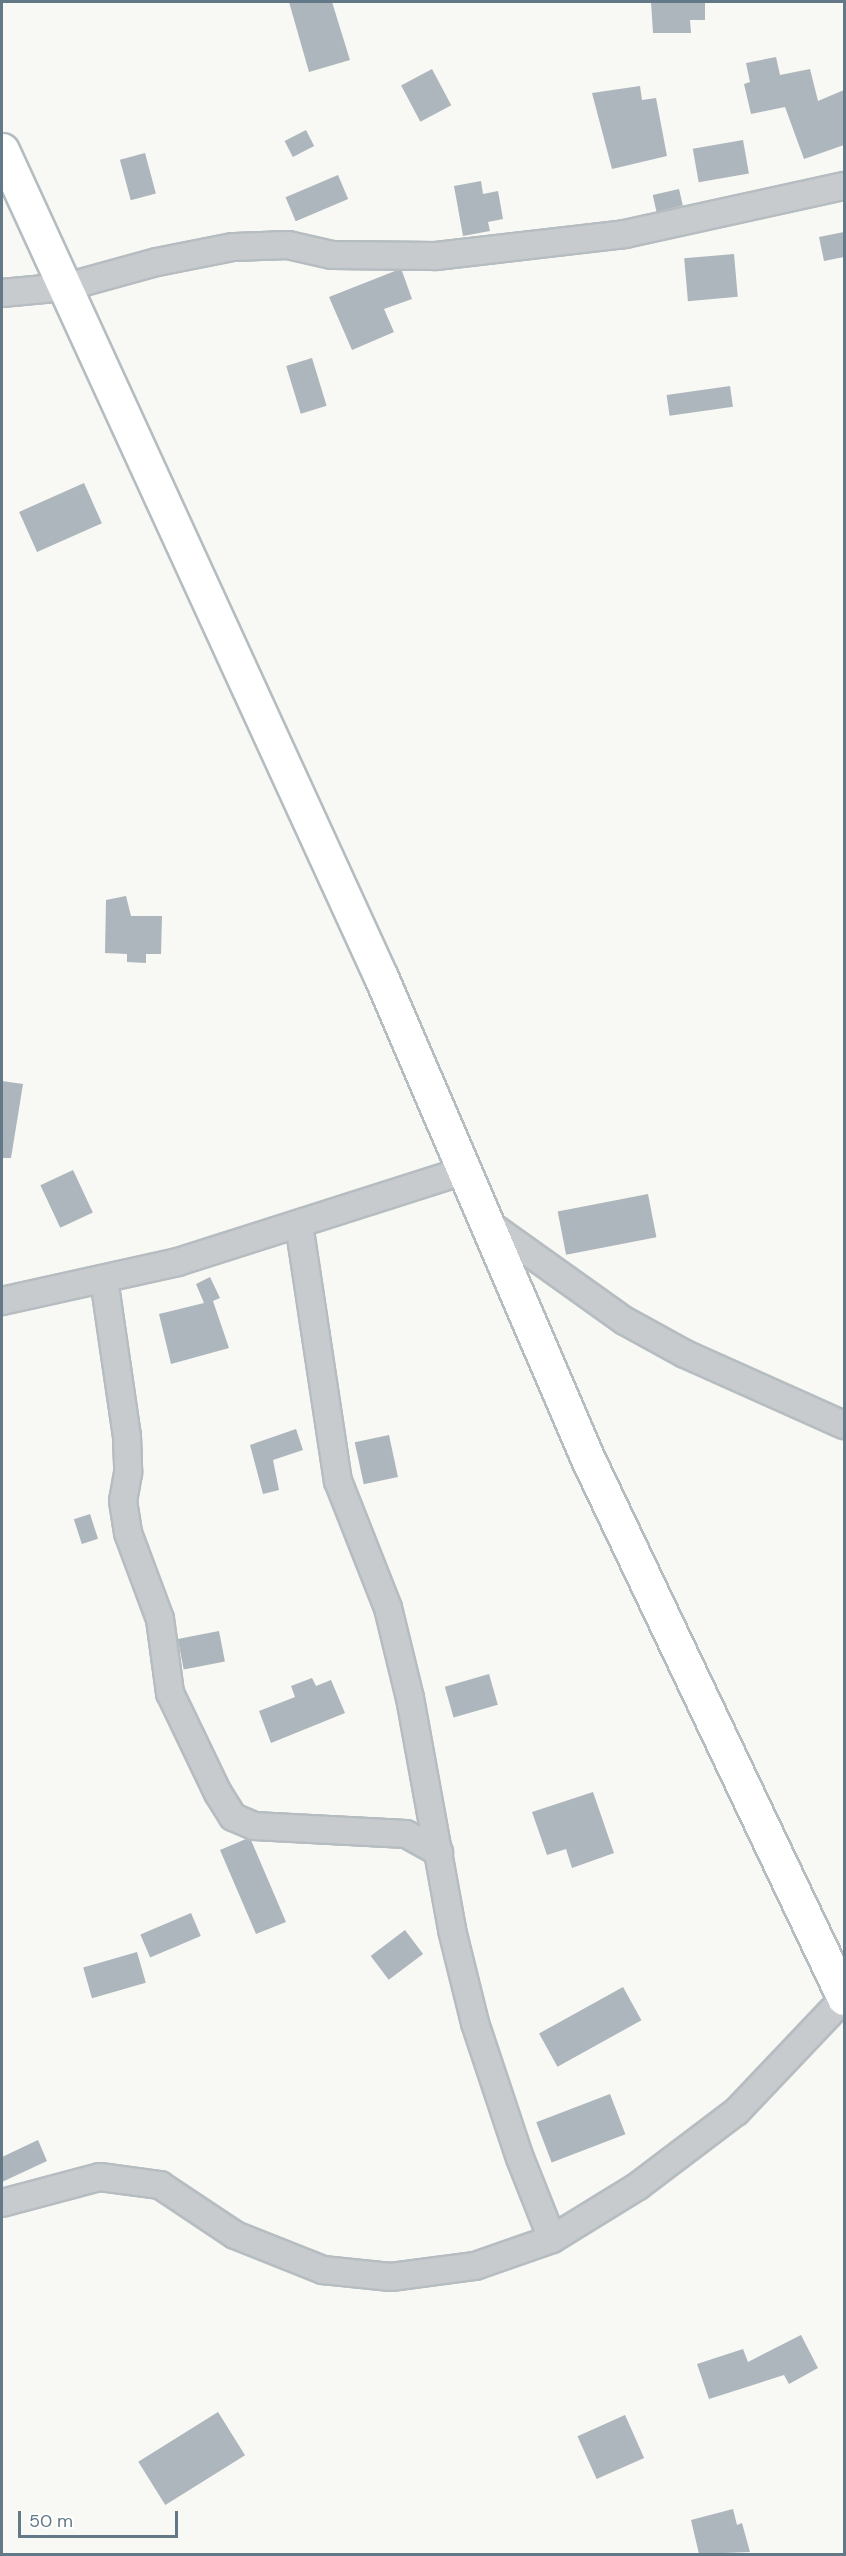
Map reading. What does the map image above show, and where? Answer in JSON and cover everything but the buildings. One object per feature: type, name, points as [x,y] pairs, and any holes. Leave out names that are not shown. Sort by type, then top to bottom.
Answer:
[{"type":"main road","points":[[2,150],[381,977],[587,1457],[844,1998]]},
{"type":"street","points":[[2,293],[66,287],[157,262],[233,247],[288,245],[332,255],[436,256],[625,234],[844,186]]},
{"type":"street","points":[[2,1301],[178,1262],[464,1171]]},
{"type":"street","points":[[486,1222],[625,1321],[685,1354],[844,1425]]},
{"type":"street","points":[[299,1224],[338,1481],[388,1608],[439,1852],[452,1930],[475,2023],[520,2158],[552,2239]]},
{"type":"street","points":[[104,1279],[127,1436],[128,1473],[123,1501],[128,1533],[160,1619],[170,1693],[218,1793],[233,1817],[254,1826],[406,1834],[439,1852]]},
{"type":"street","points":[[2,2202],[100,2178],[160,2185],[246,2240],[323,2270],[392,2277],[475,2266],[552,2239],[638,2186],[736,2112],[844,1998]]}]
